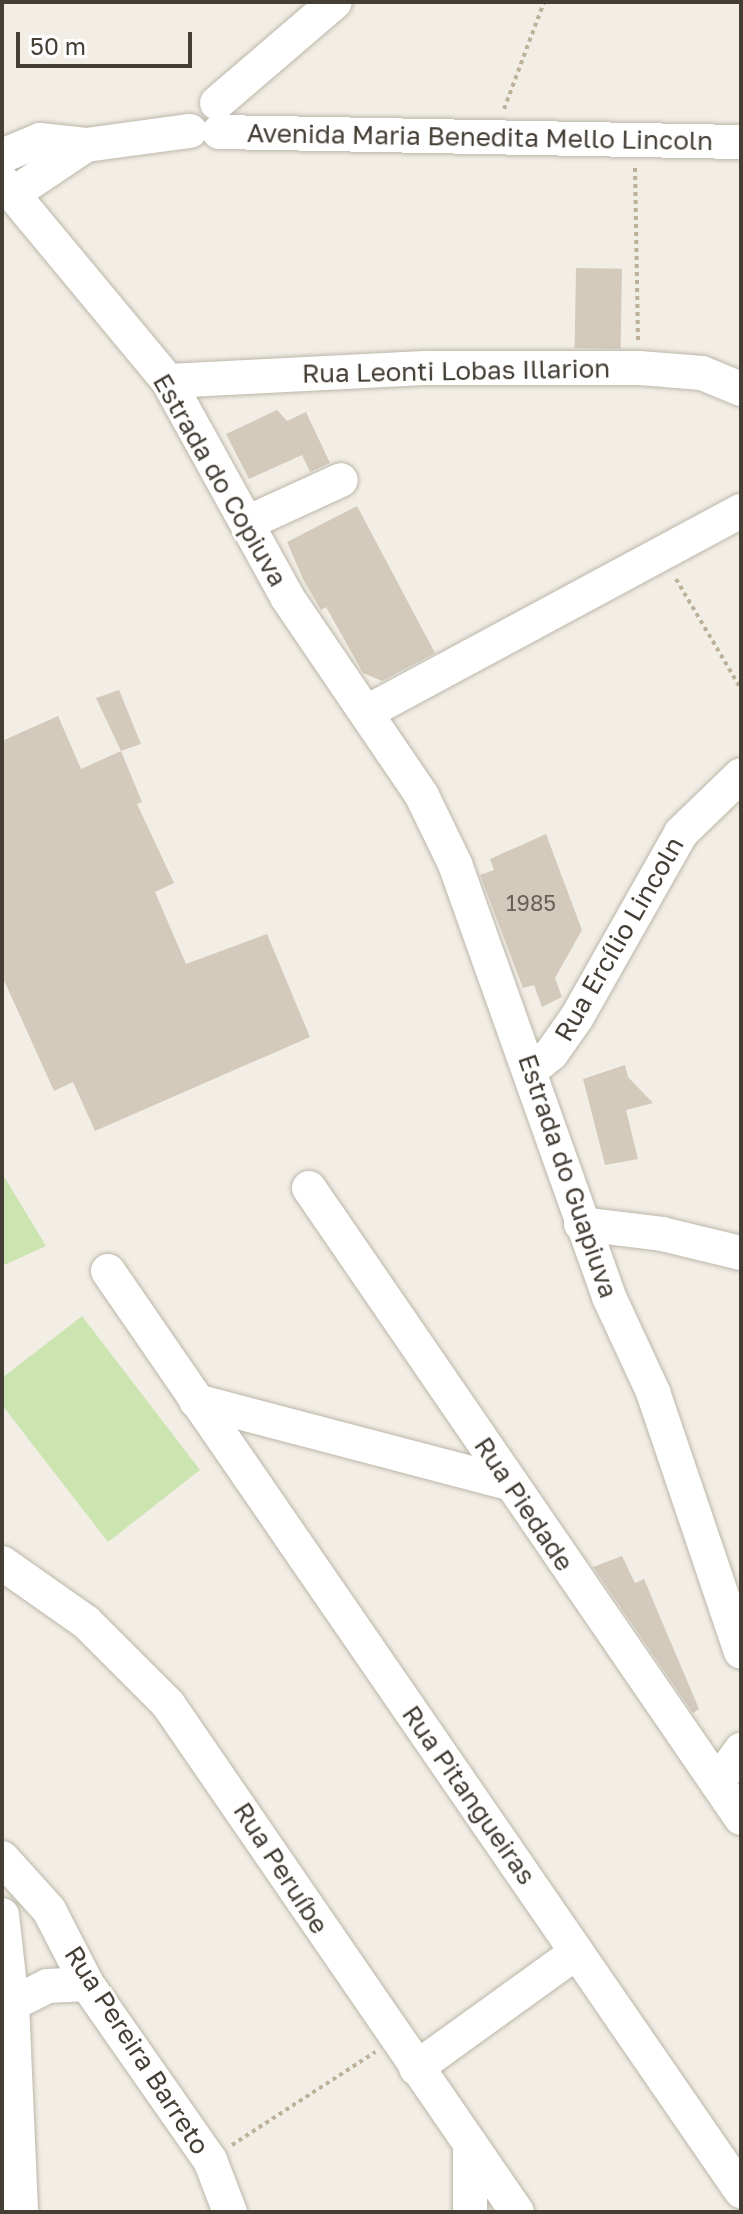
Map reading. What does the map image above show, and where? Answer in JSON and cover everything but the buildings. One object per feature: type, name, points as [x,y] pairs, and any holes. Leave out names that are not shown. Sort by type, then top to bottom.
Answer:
[{"type":"street","points":[[209,122],[335,2]]},
{"type":"street","name":"Avenida Maria Benedita Mello Lincoln","points":[[86,145],[209,122],[493,141],[635,138],[741,142]]},
{"type":"street","points":[[2,156],[40,140],[86,145]]},
{"type":"street","points":[[7,187],[86,145]]},
{"type":"street","name":"Estrada do Copiuva","points":[[7,187],[168,381],[287,597],[369,711]]},
{"type":"street","name":"Rua Leonti Lobas Illarion","points":[[168,381],[429,368],[639,368],[702,373],[741,389]]},
{"type":"street","points":[[247,523],[341,480]]},
{"type":"street","points":[[369,711],[741,511]]},
{"type":"street","name":"Estrada do Guapiuva","points":[[369,711],[422,796],[455,864],[531,1070],[581,1224],[653,1392],[741,1652]]},
{"type":"street","name":"Rua Ercílio Lincoln","points":[[531,1070],[551,1054],[577,1017],[681,833],[741,775]]},
{"type":"street","name":"Rua Piedade","points":[[309,1188],[741,1818]]},
{"type":"street","points":[[581,1224],[662,1234],[741,1253]]},
{"type":"street","name":"Rua Pitangueiras","points":[[108,1271],[741,2191]]},
{"type":"street","points":[[196,1401],[509,1483]]},
{"type":"street","name":"Rua Peruíbe","points":[[2,1563],[86,1622],[168,1704],[394,2039],[517,2212]]},
{"type":"street","points":[[717,1783],[741,1750]]},
{"type":"street","name":"Rua Pereira Barreto","points":[[2,1858],[49,1910],[87,1984],[210,2160],[230,2212]]},
{"type":"street","points":[[21,2212],[12,2004],[3,1920],[49,1910]]},
{"type":"street","points":[[416,2068],[577,1952]]},
{"type":"street","points":[[12,2004],[47,1986],[87,1984]]},
{"type":"street","points":[[470,2144],[470,2212]]},
{"type":"path","points":[[493,141],[544,2]]},
{"type":"path","points":[[635,138],[639,368]]},
{"type":"path","points":[[661,553],[741,689]]},
{"type":"path","points":[[210,2160],[394,2039]]},
{"type":"green space","points":[[2,1173],[46,1246],[2,1266]]},
{"type":"green space","points":[[82,1316],[200,1470],[108,1542],[2,1405],[2,1378]]}]
